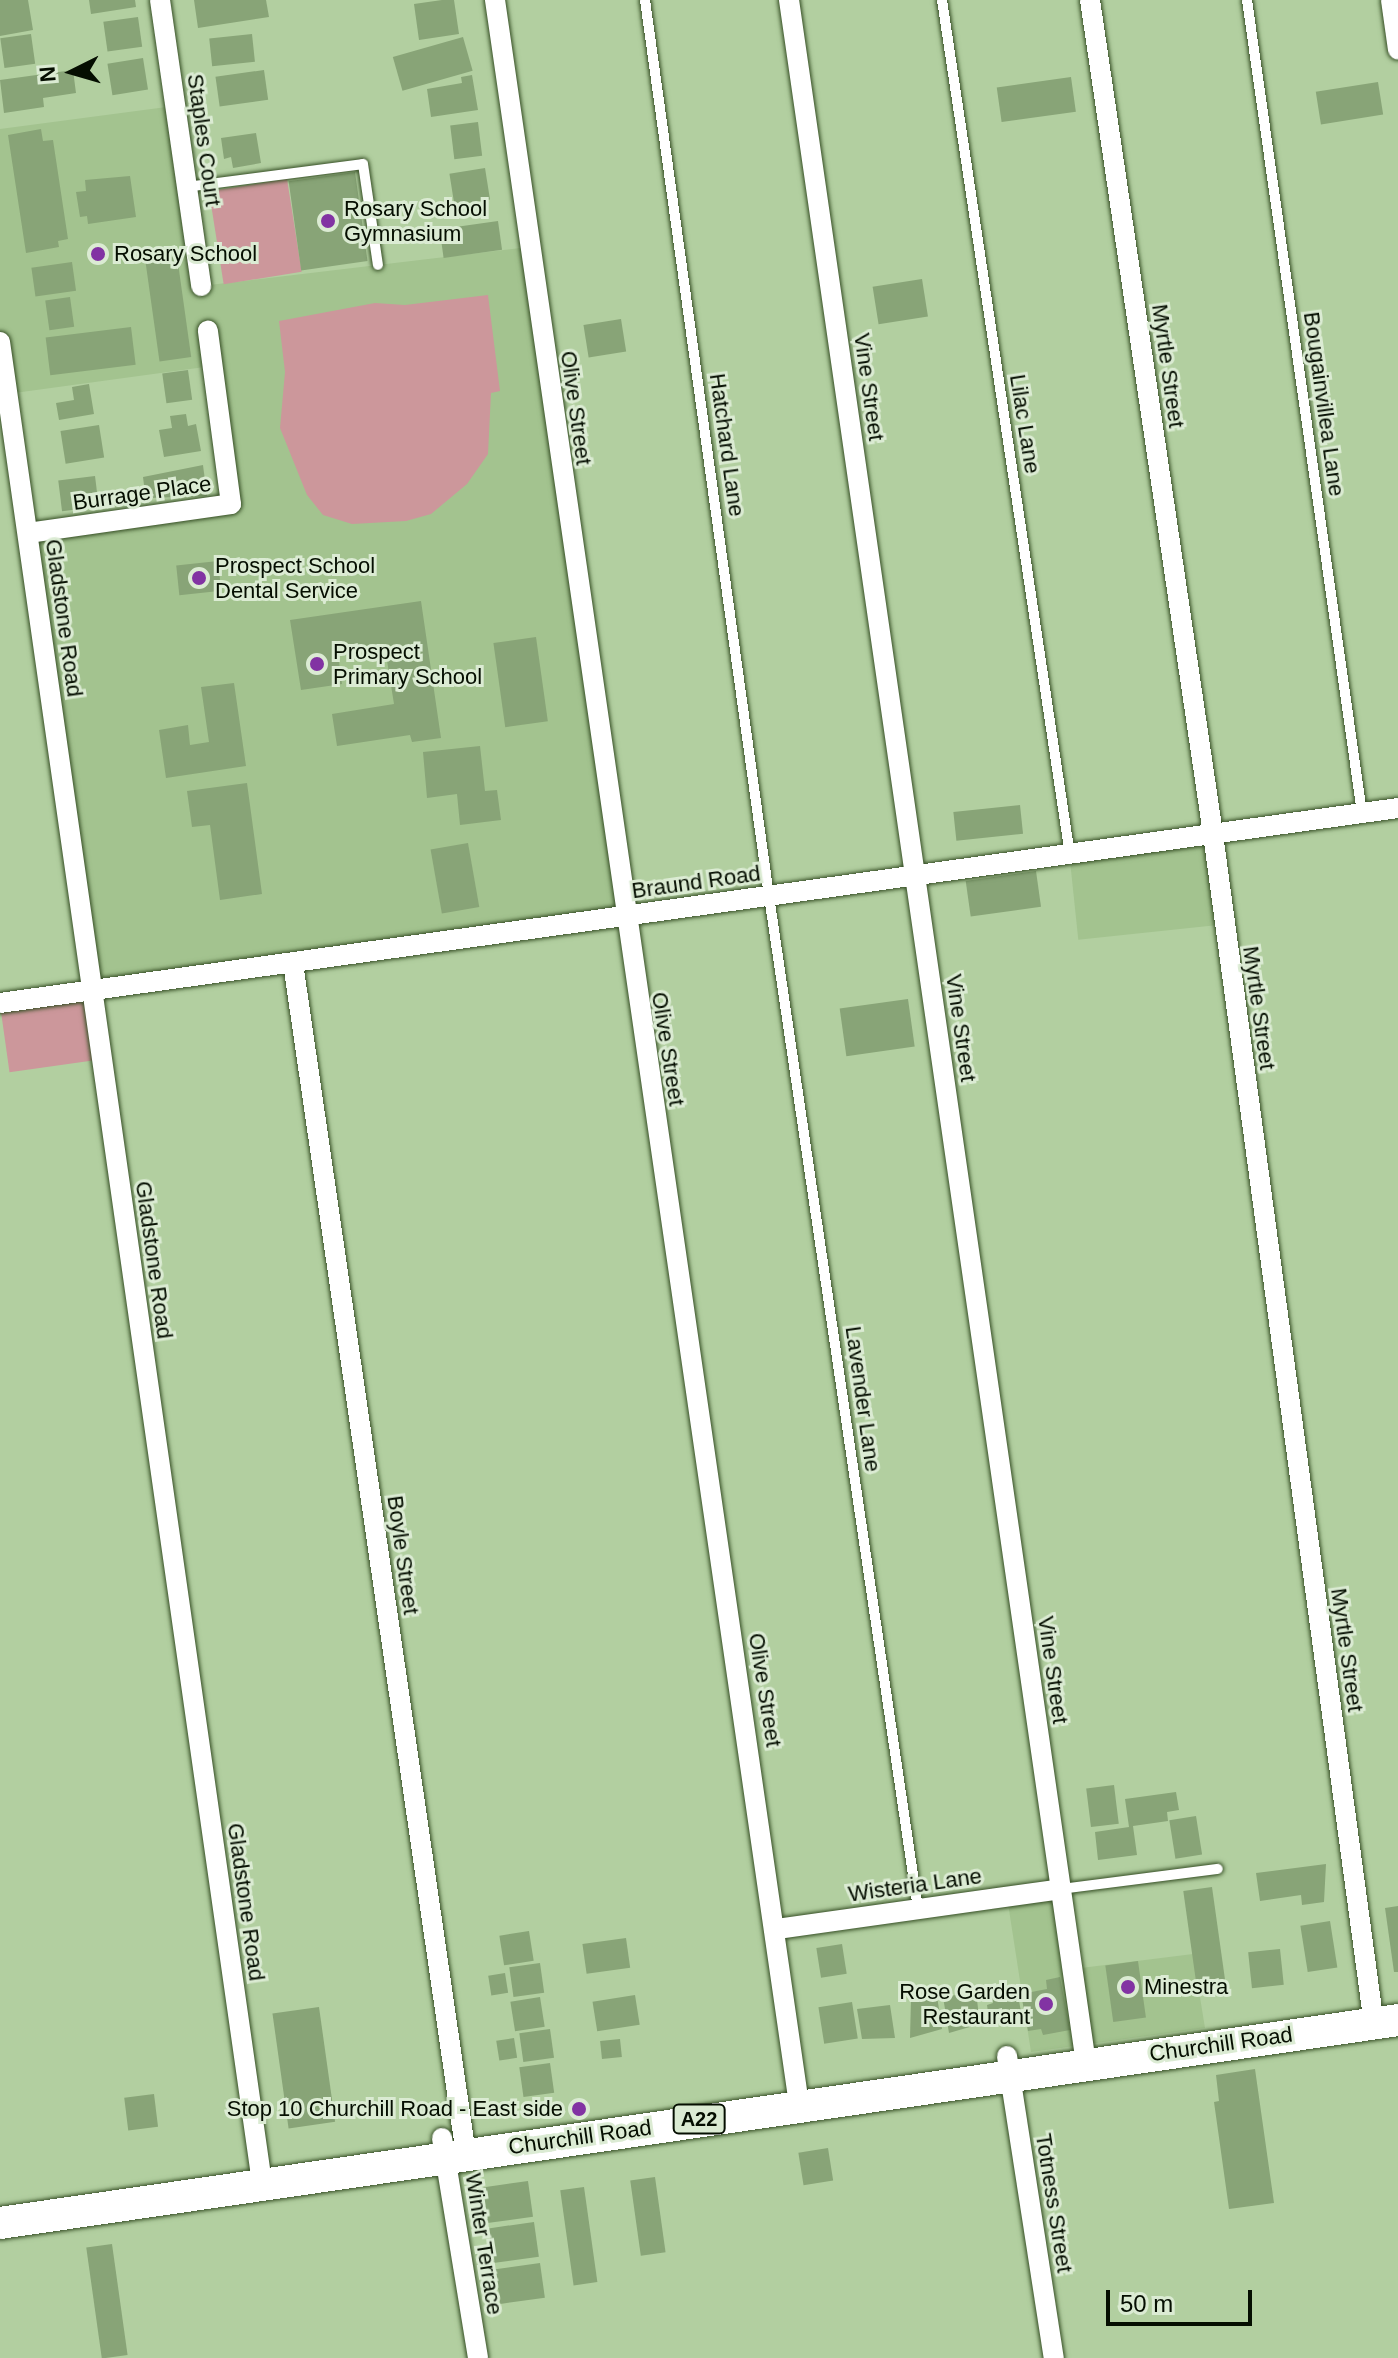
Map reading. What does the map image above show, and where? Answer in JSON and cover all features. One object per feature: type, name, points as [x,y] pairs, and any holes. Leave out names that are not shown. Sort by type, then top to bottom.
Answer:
[{"type":"main road","name":"Churchill Road","points":[[0,2223],[261,2175],[1385,2013]]},
{"type":"main road","name":"Churchill Road","points":[[0,2203],[261,2175]]},
{"type":"street","name":"Staples Court","points":[[160,0],[201,286]]},
{"type":"street","name":"Olive Street","points":[[495,0],[624,916],[777,1929],[798,2096]]},
{"type":"street","name":"Vine Street","points":[[789,0],[1085,2054]]},
{"type":"street","name":"Myrtle Street","points":[[1090,0],[1385,2013]]},
{"type":"street","points":[[1391,0],[1398,50]]},
{"type":"street","name":"Burrage Place","points":[[28,533],[231,504],[208,331]]},
{"type":"street","name":"Gladstone Road","points":[[0,342],[6,432],[28,533],[261,2175]]},
{"type":"street","name":"Braund Road","points":[[0,1003],[1398,808]]},
{"type":"street","name":"Boyle Street","points":[[293,963],[454,2146]]},
{"type":"street","name":"Wisteria Lane","points":[[777,1929],[1061,1889]]},
{"type":"street","name":"Totness Street","points":[[1008,2065],[1054,2358]]},
{"type":"street","name":"Winter Terrace","points":[[454,2146],[478,2358]]},
{"type":"lane","name":"Hatchard Lane","points":[[645,0],[769,896]]},
{"type":"lane","name":"Lilac Lane","points":[[942,0],[1070,855]]},
{"type":"lane","name":"Bougainvillea Lane","points":[[1247,0],[1362,813]]},
{"type":"lane","points":[[186,187],[363,164],[378,265]]},
{"type":"lane","name":"Lavender Lane","points":[[769,896],[918,1909]]},
{"type":"lane","points":[[1061,1889],[1218,1869]]},
{"type":"shaded area","name":"Prospect Primary School","points":[[174,106],[201,286],[529,247],[624,916],[92,991],[28,533],[231,504],[212,366],[7,394],[0,342],[0,129]]},
{"type":"shaded area","points":[[287,179],[302,272],[224,284],[209,191]]},
{"type":"shaded area","points":[[488,295],[500,391],[491,393],[488,454],[467,484],[431,514],[406,521],[352,524],[323,515],[307,495],[280,428],[285,372],[279,321],[375,303],[405,305]]},
{"type":"shaded area","points":[[1213,834],[1223,925],[1078,940],[1069,849]]},
{"type":"shaded area","points":[[92,991],[102,1059],[10,1072],[0,1004]]},
{"type":"shaded area","points":[[1061,1890],[1073,1969],[1193,1954],[1205,2028],[1031,2052],[1007,1897]]},
{"type":"building","points":[[0,0],[28,0],[33,30],[0,36]]},
{"type":"building","points":[[89,0],[135,0],[136,7],[91,14]]},
{"type":"building","points":[[194,0],[266,0],[269,17],[198,28]]},
{"type":"building","points":[[454,0],[459,34],[419,40],[414,4]]},
{"type":"building","points":[[138,17],[142,47],[108,52],[103,22]]},
{"type":"building","points":[[31,34],[35,64],[4,68],[0,38]]},
{"type":"building","points":[[252,34],[255,62],[212,66],[209,38]]},
{"type":"building","points":[[463,37],[473,71],[402,91],[393,57]]},
{"type":"building","points":[[143,58],[148,90],[112,95],[107,64]]},
{"type":"building","points":[[73,70],[76,93],[43,98],[44,107],[4,113],[0,80]]},
{"type":"building","points":[[264,70],[268,100],[220,107],[215,77]]},
{"type":"building","points":[[472,75],[478,110],[431,117],[427,89],[462,83],[461,77]]},
{"type":"building","points":[[1071,77],[1076,112],[1002,122],[997,87]]},
{"type":"building","points":[[1378,82],[1383,115],[1321,124],[1316,92]]},
{"type":"building","points":[[478,122],[482,156],[454,159],[450,125]]},
{"type":"building","points":[[41,129],[43,141],[53,140],[68,239],[58,241],[59,247],[26,253],[8,135]]},
{"type":"building","points":[[256,133],[261,163],[233,168],[231,157],[224,159],[221,138]]},
{"type":"building","points":[[485,168],[490,200],[454,205],[449,174]]},
{"type":"building","name":"Rosary School Gymnasium","points":[[355,172],[368,261],[301,270],[289,181]]},
{"type":"building","points":[[130,176],[136,217],[88,224],[87,216],[80,217],[76,192],[86,191],[85,180]]},
{"type":"building","points":[[498,221],[502,250],[444,258],[440,229]]},
{"type":"building","points":[[177,256],[191,357],[160,361],[145,260]]},
{"type":"building","points":[[72,262],[76,291],[35,296],[31,268]]},
{"type":"building","points":[[922,279],[928,317],[879,324],[873,287]]},
{"type":"building","points":[[70,297],[74,327],[49,330],[45,300]]},
{"type":"building","points":[[621,319],[626,352],[589,358],[583,325]]},
{"type":"building","points":[[131,327],[136,365],[50,375],[46,337]]},
{"type":"building","points":[[188,370],[192,400],[166,403],[162,374]]},
{"type":"building","points":[[89,384],[94,414],[59,420],[56,403],[74,400],[72,387]]},
{"type":"building","points":[[186,414],[188,426],[196,424],[201,451],[164,457],[159,430],[172,428],[170,416]]},
{"type":"building","points":[[99,425],[104,458],[66,464],[60,431]]},
{"type":"building","points":[[203,465],[207,496],[149,498],[145,493],[143,477]]},
{"type":"building","points":[[95,476],[99,507],[62,511],[58,481]]},
{"type":"building","name":"Prospect School Dental Service","points":[[218,561],[221,591],[179,595],[176,565]]},
{"type":"building","points":[[421,601],[441,738],[412,742],[410,735],[337,746],[332,714],[394,704],[385,648],[338,654],[342,684],[301,690],[290,620]]},
{"type":"building","points":[[536,637],[548,721],[505,727],[493,643]]},
{"type":"building","points":[[234,683],[246,766],[166,778],[159,730],[188,725],[190,745],[209,742],[201,687]]},
{"type":"building","points":[[480,746],[485,791],[497,790],[501,820],[460,825],[457,794],[427,798],[423,752]]},
{"type":"building","points":[[247,783],[262,894],[220,900],[210,825],[192,827],[187,791]]},
{"type":"building","points":[[1020,805],[1023,834],[956,841],[953,812]]},
{"type":"building","points":[[468,843],[479,907],[442,914],[431,850]]},
{"type":"building","points":[[1036,871],[1041,907],[971,917],[966,881]]},
{"type":"building","points":[[908,999],[915,1047],[846,1056],[840,1009]]},
{"type":"building","points":[[1114,1785],[1119,1824],[1091,1827],[1086,1788]]},
{"type":"building","points":[[1176,1792],[1179,1810],[1167,1812],[1168,1821],[1133,1826],[1137,1855],[1098,1860],[1095,1832],[1129,1827],[1125,1799]]},
{"type":"building","points":[[1196,1816],[1202,1855],[1175,1859],[1169,1820]]},
{"type":"building","points":[[1326,1864],[1324,1902],[1302,1905],[1301,1895],[1260,1901],[1256,1873]]},
{"type":"building","points":[[1212,1887],[1227,1992],[1198,1996],[1183,1891]]},
{"type":"building","points":[[1398,1906],[1398,1972],[1394,1972],[1385,1908]]},
{"type":"building","points":[[1330,1921],[1337,1967],[1308,1972],[1300,1926]]},
{"type":"building","points":[[529,1931],[534,1961],[504,1965],[499,1936]]},
{"type":"building","points":[[626,1938],[630,1968],[587,1974],[582,1944]]},
{"type":"building","points":[[842,1944],[847,1974],[821,1978],[816,1948]]},
{"type":"building","points":[[1280,1949],[1284,1985],[1252,1988],[1248,1952]]},
{"type":"building","points":[[1138,1961],[1146,2017],[1113,2022],[1105,1966]]},
{"type":"building","points":[[540,1963],[544,1993],[513,1997],[509,1967]]},
{"type":"building","points":[[505,1973],[508,1993],[491,1995],[488,1976]]},
{"type":"building","points":[[1060,1977],[1070,2030],[1043,2035],[1041,2029],[1028,2031],[1021,1994],[1047,1989],[1046,1980]]},
{"type":"building","points":[[1017,1990],[1022,2017],[990,2027],[987,2005],[993,2003],[991,1994]]},
{"type":"building","points":[[976,1992],[980,2024],[949,2033],[943,1997]]},
{"type":"building","points":[[635,1995],[640,2025],[597,2031],[593,2002]]},
{"type":"building","points":[[937,1996],[942,2029],[910,2038],[911,2000]]},
{"type":"building","points":[[540,1997],[545,2027],[515,2031],[510,2002]]},
{"type":"building","points":[[852,2002],[858,2039],[824,2044],[818,2007]]},
{"type":"building","points":[[890,2005],[895,2038],[862,2039],[857,2009]]},
{"type":"building","points":[[319,2007],[335,2122],[289,2128],[272,2014]]},
{"type":"building","points":[[550,2029],[554,2058],[523,2062],[519,2033]]},
{"type":"building","points":[[514,2038],[517,2058],[499,2061],[496,2041]]},
{"type":"building","points":[[620,2039],[622,2057],[602,2059],[600,2041]]},
{"type":"building","points":[[550,2063],[554,2093],[523,2097],[519,2067]]},
{"type":"building","points":[[1255,2069],[1274,2203],[1229,2209],[1214,2102],[1219,2101],[1216,2075]]},
{"type":"building","points":[[154,2094],[158,2127],[128,2130],[124,2098]]},
{"type":"building","points":[[828,2148],[833,2181],[804,2185],[798,2153]]},
{"type":"building","points":[[655,2177],[666,2252],[641,2256],[630,2180]]},
{"type":"building","points":[[528,2181],[533,2217],[487,2223],[482,2187]]},
{"type":"building","points":[[584,2187],[597,2282],[574,2285],[560,2190]]},
{"type":"building","points":[[534,2222],[539,2257],[493,2263],[488,2228]]},
{"type":"building","points":[[112,2244],[128,2355],[102,2358],[86,2248]]},
{"type":"building","points":[[540,2263],[545,2298],[500,2304],[495,2269]]},
{"type":"place","name":"Rosary School Gymnasium","points":[[328,221]]},
{"type":"place","name":"Rosary School","points":[[98,254]]},
{"type":"place","name":"Prospect School Dental Service","points":[[199,578]]},
{"type":"place","name":"Prospect Primary School","points":[[317,664]]},
{"type":"place","name":"Minestra","points":[[1128,1987]]},
{"type":"place","name":"Rose Garden Restaurant","points":[[1046,2004]]},
{"type":"place","name":"Stop 10 Churchill Road - East side","points":[[579,2109]]}]
